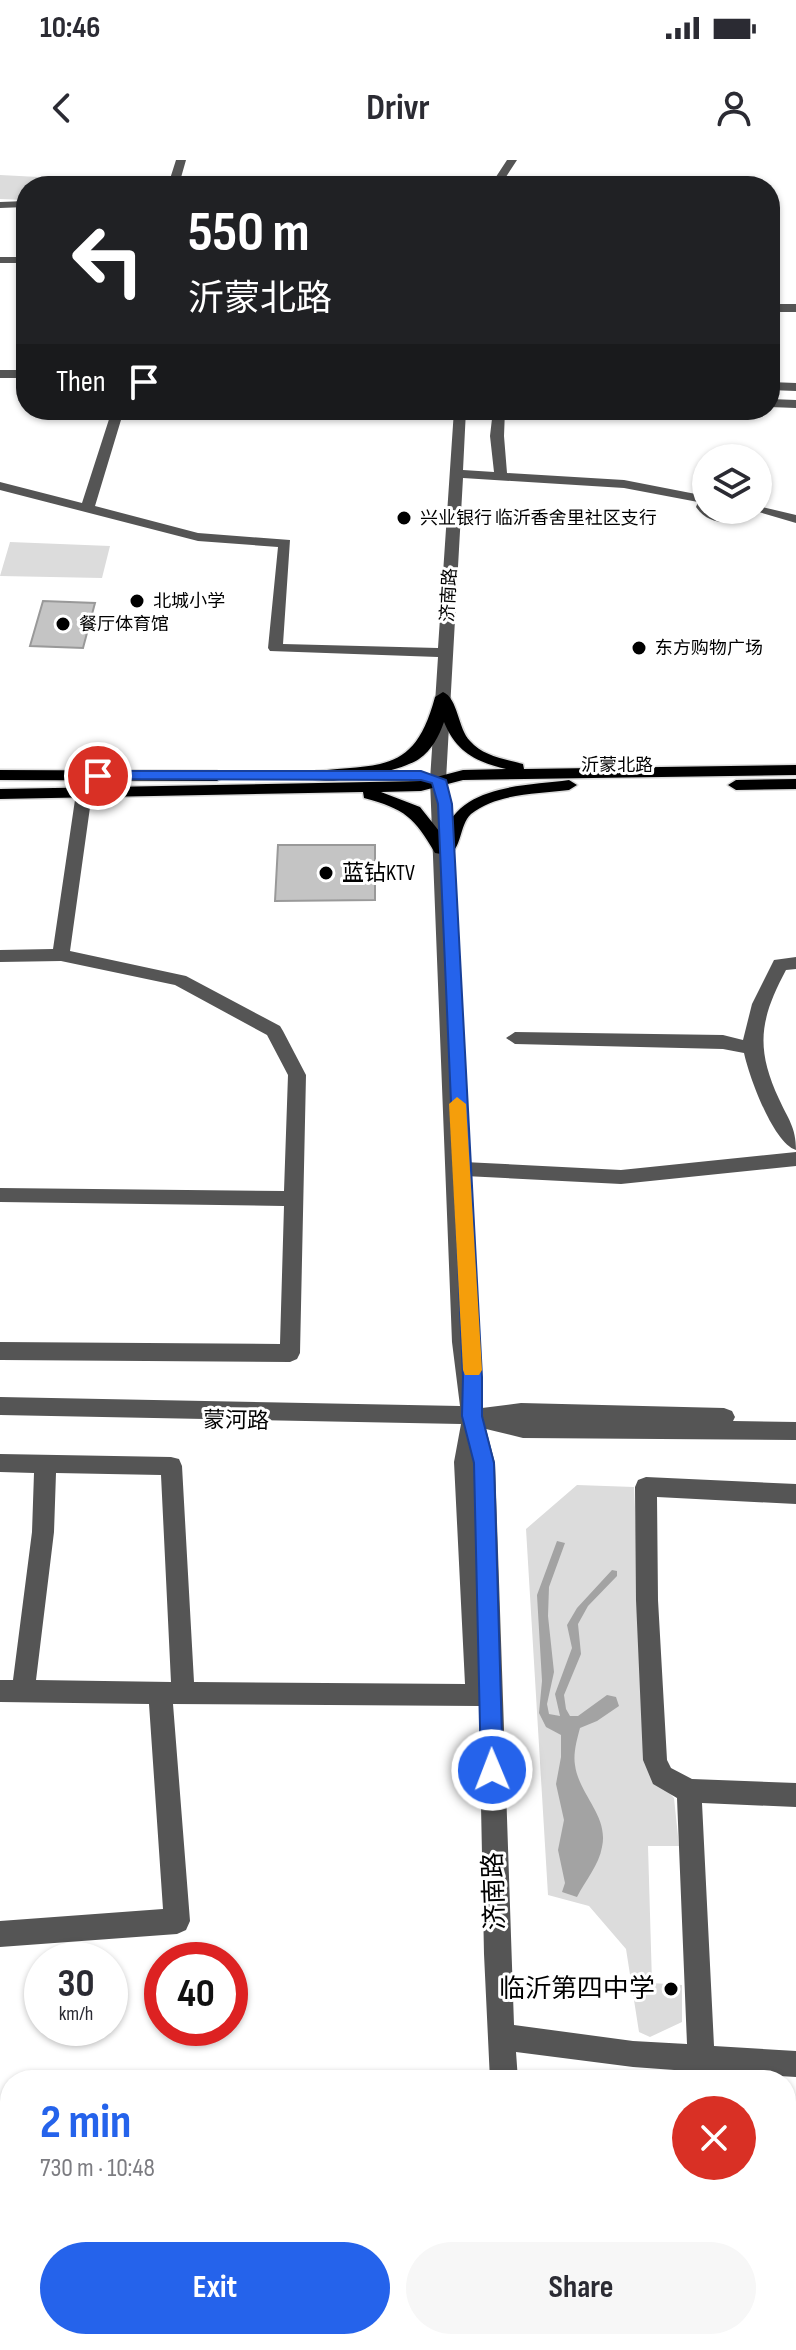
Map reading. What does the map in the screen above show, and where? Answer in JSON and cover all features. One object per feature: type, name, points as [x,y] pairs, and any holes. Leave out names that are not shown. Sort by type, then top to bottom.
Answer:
[{"type":"main road","points":[[443,697],[457,739],[474,753],[489,761],[569,780]]},
{"type":"main road","points":[[315,782],[391,765],[415,755],[432,735],[443,697]]},
{"type":"main road","name":"沂蒙北路","points":[[0,775],[421,786],[438,780],[464,786],[796,770]]},
{"type":"main road","points":[[444,850],[457,820],[470,808],[492,797],[569,780]]},
{"type":"main road","name":"沂蒙北路","points":[[569,780],[796,784]]},
{"type":"main road","points":[[315,782],[365,793],[413,809],[430,824],[444,850]]},
{"type":"main road","name":"沂蒙北路","points":[[0,794],[315,782]]},
{"type":"street","points":[[87,509],[115,420]]},
{"type":"street","name":"济南路","points":[[459,420],[438,780],[473,1377],[472,1416],[465,1462],[493,2070]]},
{"type":"street","points":[[498,420],[501,476]]},
{"type":"street","points":[[456,474],[624,484],[692,497]]},
{"type":"street","points":[[0,486],[198,537],[285,543],[275,648],[446,653]]},
{"type":"street","points":[[772,513],[796,519]]},
{"type":"street","points":[[61,955],[84,793]]},
{"type":"street","name":"济南路","points":[[444,850],[462,1342],[472,1416],[484,1463],[504,2070]]},
{"type":"street","points":[[0,956],[61,955],[180,980],[274,1031],[297,1075],[290,1353],[0,1351]]},
{"type":"street","points":[[796,963],[780,964],[765,991],[752,1048],[768,1095],[796,1143]]},
{"type":"street","points":[[515,1038],[723,1042],[752,1048]]},
{"type":"street","points":[[461,1169],[621,1177],[796,1159]]},
{"type":"street","points":[[0,1195],[294,1199]]},
{"type":"street","name":"蒙河路","points":[[0,1406],[397,1412],[472,1416],[523,1429],[796,1431]]},
{"type":"street","name":"蒙河路","points":[[0,1418],[399,1424],[521,1412],[796,1418]]},
{"type":"street","points":[[0,1463],[171,1466],[177,1921],[0,1934]]},
{"type":"street","points":[[45,1464],[43,1532],[11,1692],[477,1695]]},
{"type":"street","points":[[796,1494],[646,1487],[647,1600],[655,1760],[662,1776],[689,1791],[796,1795]]},
{"type":"street","points":[[689,1791],[701,2070]]},
{"type":"street","points":[[502,2037],[701,2070],[796,2064]]},
{"type":"shaded area","points":[[0,175],[19,176],[16,176],[16,200],[0,199]]},
{"type":"shaded area","points":[[10,542],[110,546],[102,578],[0,576]]},
{"type":"shaded area","points":[[577,1485],[634,1487],[647,1769],[674,1798],[679,1846],[648,1846],[652,1983],[682,1985],[682,2022],[650,2037],[639,2032],[626,1949],[589,1906],[548,1895],[526,1529]]},
{"type":"shaded area","points":[[557,1541],[565,1543],[549,1587],[548,1616],[554,1672],[547,1704],[549,1714],[560,1716],[555,1694],[572,1648],[567,1625],[577,1608],[612,1570],[617,1571],[617,1576],[588,1606],[578,1624],[581,1654],[564,1695],[570,1716],[578,1716],[607,1695],[616,1697],[619,1706],[580,1728],[575,1751],[578,1776],[598,1815],[603,1836],[598,1860],[577,1897],[562,1892],[565,1883],[558,1850],[564,1820],[556,1784],[561,1735],[546,1727],[539,1713],[542,1681],[537,1595]]},
{"type":"building","name":"餐厅体育馆","points":[[43,601],[95,603],[83,648],[30,646]]},
{"type":"building","name":"蓝钻KTV","points":[[278,845],[375,845],[375,900],[275,901]]},
{"type":"slow traffic","points":[[457,1104],[472,1370]]},
{"type":"place","name":"兴业银行 临沂香舍里社区支行","points":[[404,518]]},
{"type":"place","name":"北城小学","points":[[137,601]]},
{"type":"place","name":"餐厅体育馆","points":[[63,624]]},
{"type":"place","name":"东方购物广场","points":[[639,648]]},
{"type":"place","name":"蓝钻KTV","points":[[326,873]]},
{"type":"place","name":"临沂第四中学","points":[[671,1989]]},
{"type":"route","points":[[98,776],[421,776],[438,780],[445,804],[473,1377],[472,1416],[484,1463],[492,1770]]}]
